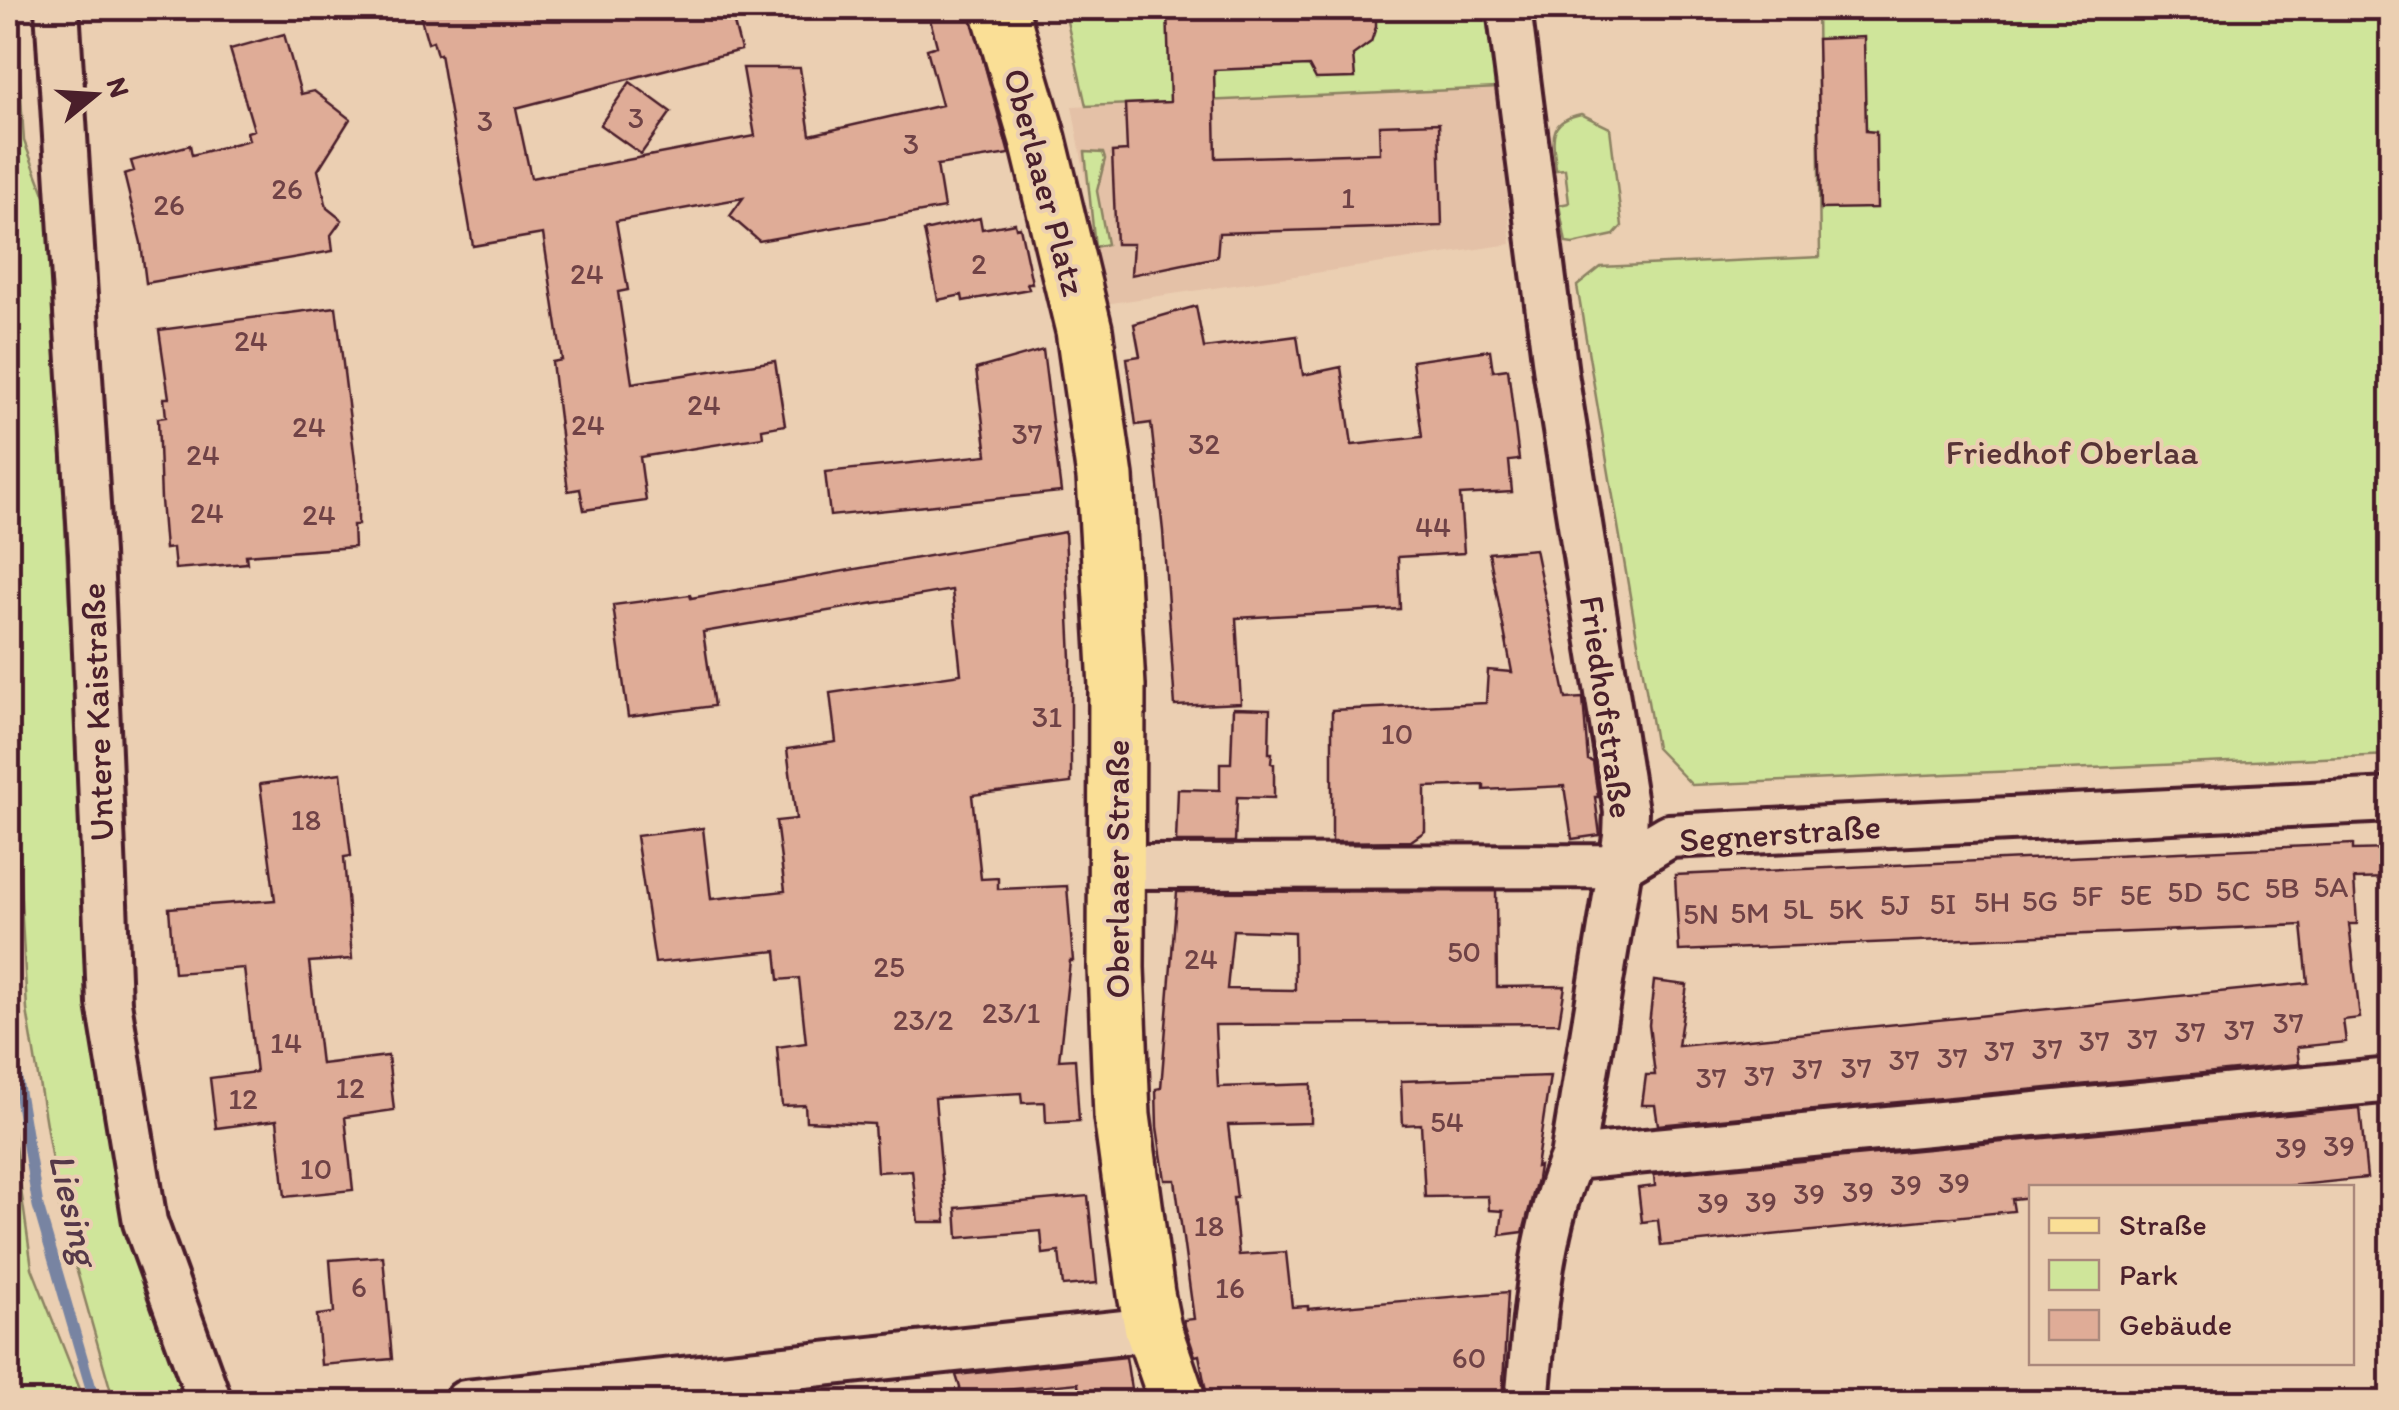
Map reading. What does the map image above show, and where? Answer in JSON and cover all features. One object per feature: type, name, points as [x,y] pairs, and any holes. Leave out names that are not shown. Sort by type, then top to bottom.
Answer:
[{"type":"main road","name":"Oberlaaer Platz","points":[[998,8],[1038,140],[1084,330]]},
{"type":"main road","name":"Oberlaaer Platz","points":[[1036,8],[1062,102],[1080,214],[1084,330]]},
{"type":"main road","name":"Oberlaaer Straße","points":[[1084,330],[1105,477],[1115,612],[1115,867],[1122,1116],[1153,1329],[1178,1402]]},
{"type":"street","name":"Untere Kaistraße","points":[[57,8],[90,534],[109,1003],[144,1222],[210,1402]]},
{"type":"street","name":"Friedhofstraße","points":[[1509,8],[1563,424],[1626,794],[1625,836],[1572,1158],[1558,1190],[1536,1308],[1527,1402]]},
{"type":"street","name":"Segnerstraße","points":[[1619,866],[1669,836],[2392,800]]},
{"type":"street","points":[[1115,867],[1619,866]]},
{"type":"street","points":[[1572,1158],[2392,1080]]},
{"type":"street","points":[[466,1402],[1153,1329]]},
{"type":"shaded area","points":[[1498,88],[1511,244],[1091,306],[1092,214],[1072,106]]},
{"type":"green space","points":[[8,8],[15,8],[24,141],[48,204],[79,791],[189,1402],[114,1402],[61,1215],[27,1010],[8,663]]},
{"type":"green space","points":[[1064,8],[1490,8],[1498,88],[1086,106]]},
{"type":"green space","name":"Friedhof Oberlaa","points":[[1817,8],[2391,8],[2391,755],[1692,785],[1656,748],[1577,286],[1601,267],[1820,257]]},
{"type":"green space","points":[[1581,114],[1610,128],[1622,226],[1614,235],[1573,244],[1566,243],[1559,205],[1569,203],[1565,169],[1556,170],[1554,134],[1562,122]]},
{"type":"green space","points":[[1085,152],[1103,153],[1105,159],[1097,191],[1107,244],[1095,247]]},
{"type":"green space","points":[[8,1096],[32,1268],[85,1402],[8,1402]]},
{"type":"building","points":[[418,8],[730,8],[741,50],[516,108],[531,178],[755,136],[743,68],[800,68],[810,135],[942,105],[927,49],[937,46],[927,8],[969,8],[1009,154],[937,165],[944,208],[759,241],[730,216],[743,198],[616,221],[628,290],[618,292],[632,383],[775,361],[785,425],[762,429],[763,437],[640,457],[646,501],[584,510],[580,489],[568,491],[552,362],[562,360],[543,234],[473,246],[440,54],[437,55],[433,41],[428,43]]},
{"type":"building","points":[[1167,8],[1376,8],[1371,42],[1353,55],[1355,78],[1316,79],[1309,66],[1214,70],[1216,158],[1380,153],[1379,125],[1439,123],[1442,226],[1219,233],[1217,257],[1131,275],[1133,244],[1116,244],[1112,152],[1127,151],[1125,104],[1170,102]]},
{"type":"building","points":[[284,34],[301,94],[314,91],[350,119],[318,170],[327,208],[342,220],[331,235],[333,251],[146,283],[141,243],[124,174],[134,171],[131,161],[190,145],[192,155],[249,140],[247,132],[254,130],[230,49]]},
{"type":"building","points":[[1864,37],[1866,131],[1876,132],[1877,208],[1821,209],[1817,39]]},
{"type":"building","points":[[630,82],[671,112],[641,154],[600,125]]},
{"type":"building","points":[[980,218],[982,229],[1015,223],[1016,228],[1020,227],[1032,283],[1027,283],[1029,289],[963,301],[962,295],[938,300],[924,231]]},
{"type":"building","points":[[1196,306],[1204,348],[1297,336],[1303,375],[1341,367],[1352,445],[1422,437],[1412,361],[1490,350],[1493,371],[1508,369],[1519,460],[1509,461],[1512,492],[1460,495],[1464,553],[1398,557],[1400,609],[1236,618],[1241,703],[1175,706],[1151,423],[1136,425],[1127,358],[1140,356],[1134,324]]},
{"type":"building","points":[[336,307],[358,485],[354,547],[246,555],[247,563],[175,569],[173,548],[165,549],[161,500],[158,418],[166,417],[164,398],[169,398],[159,330]]},
{"type":"building","points":[[1043,350],[1061,492],[830,516],[825,472],[987,455],[976,369]]},
{"type":"building","points":[[1065,532],[1071,783],[972,795],[981,879],[998,878],[998,889],[1067,886],[1073,961],[1059,1060],[1075,1059],[1079,1121],[1046,1123],[1045,1102],[1022,1103],[1021,1093],[935,1098],[946,1222],[918,1222],[912,1170],[877,1172],[874,1124],[806,1121],[805,1105],[782,1106],[777,1047],[806,1043],[799,978],[779,980],[776,951],[655,963],[636,836],[703,828],[711,899],[785,891],[776,821],[796,819],[787,749],[836,742],[830,693],[961,674],[952,590],[703,632],[714,706],[628,717],[613,605],[690,595],[691,598]]},
{"type":"building","points":[[1535,549],[1566,699],[1583,698],[1600,835],[1572,839],[1564,786],[1484,790],[1484,785],[1425,787],[1425,831],[1411,841],[1332,842],[1332,710],[1486,703],[1488,670],[1512,672],[1489,553]]},
{"type":"building","points":[[1233,708],[1270,709],[1274,798],[1237,797],[1235,842],[1176,842],[1178,789],[1220,790],[1220,763],[1231,763]]},
{"type":"building","points":[[341,773],[351,856],[344,857],[352,959],[309,962],[321,1064],[388,1056],[394,1110],[345,1117],[353,1190],[285,1197],[277,1120],[216,1128],[210,1078],[256,1072],[244,968],[174,973],[169,908],[275,900],[260,784]]},
{"type":"building","points":[[2353,844],[2353,850],[2392,849],[2392,878],[2354,879],[2357,924],[2349,924],[2360,1018],[2343,1020],[2346,1042],[2297,1047],[2299,1064],[1658,1125],[1655,1105],[1642,1105],[1646,1075],[1655,1075],[1649,1025],[1654,981],[1687,985],[1678,1046],[2308,983],[2302,925],[1679,951],[1675,875]]},
{"type":"building","points":[[1496,891],[1497,987],[1565,986],[1559,1023],[1215,1025],[1218,1087],[1311,1084],[1311,1123],[1228,1125],[1239,1255],[1286,1252],[1292,1307],[1308,1309],[1508,1292],[1502,1402],[1370,1402],[1369,1393],[1300,1402],[1208,1402],[1199,1355],[1195,1356],[1185,1326],[1184,1320],[1194,1319],[1175,1180],[1165,1180],[1157,1127],[1156,1089],[1161,1088],[1177,892]],"holes":[[[1233,930],[1294,932],[1295,990],[1227,989]]]},
{"type":"building","points":[[1550,1076],[1537,1179],[1523,1232],[1500,1235],[1503,1211],[1489,1210],[1488,1196],[1425,1197],[1421,1124],[1403,1125],[1401,1081]]},
{"type":"building","points":[[2360,1108],[2367,1178],[2298,1185],[2029,1185],[2029,1197],[2012,1199],[2014,1211],[1661,1246],[1658,1220],[1642,1222],[1638,1188],[1655,1186],[1654,1175]]},
{"type":"building","points":[[1088,1196],[1097,1283],[1063,1286],[1059,1252],[1043,1254],[1041,1231],[958,1238],[956,1208]]},
{"type":"building","points":[[383,1256],[392,1359],[321,1365],[317,1315],[334,1313],[330,1260]]},
{"type":"building","points":[[1126,1357],[1133,1402],[1080,1402],[1078,1383],[962,1394],[956,1375]]},
{"type":"waterway","name":"Liesing","points":[[8,1026],[38,1206],[95,1402]]}]
